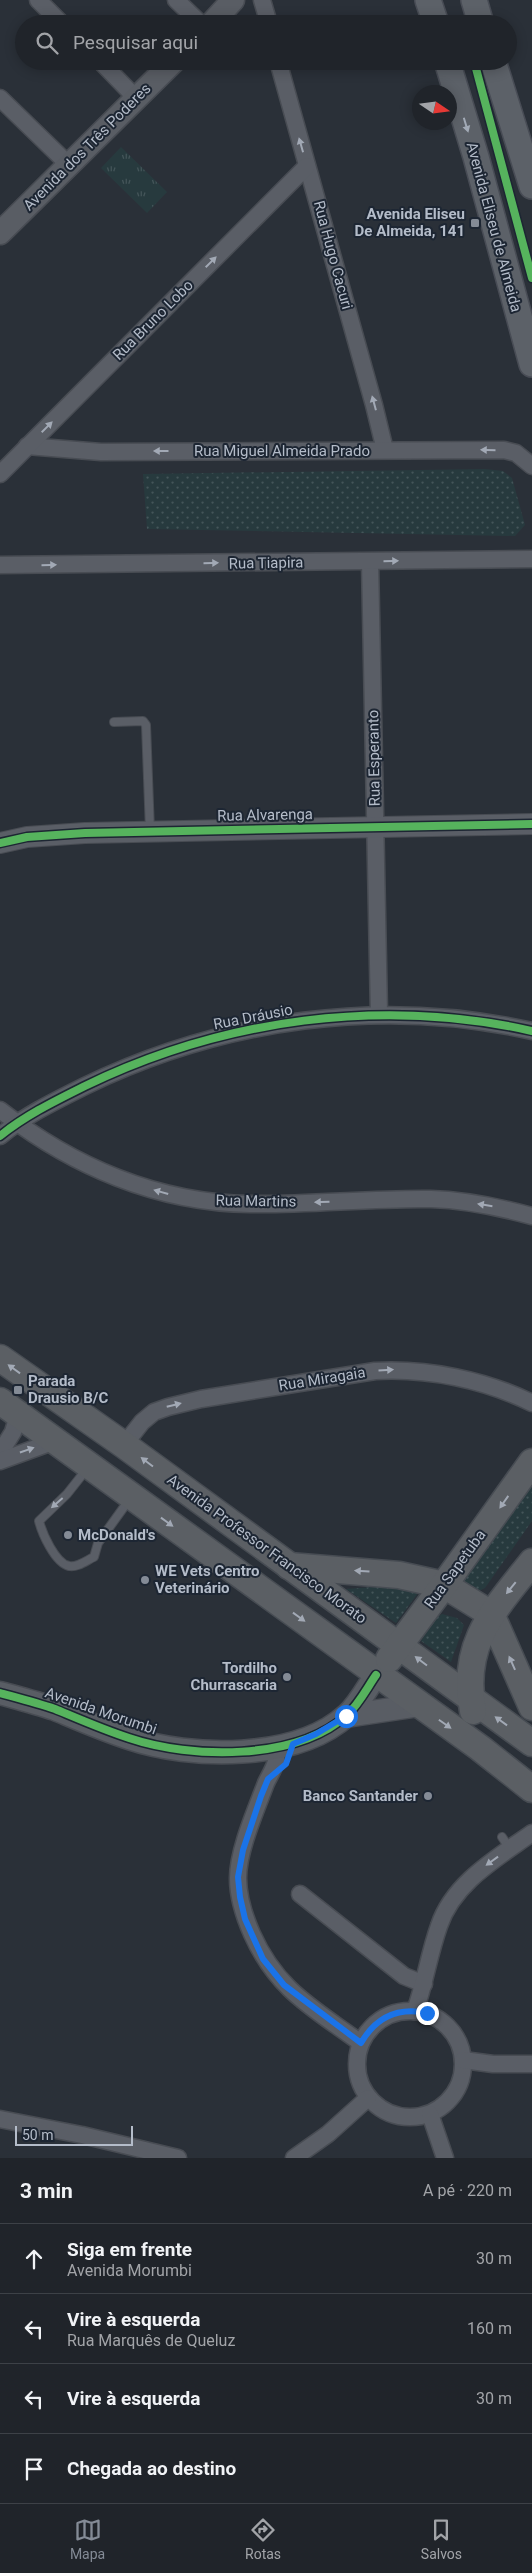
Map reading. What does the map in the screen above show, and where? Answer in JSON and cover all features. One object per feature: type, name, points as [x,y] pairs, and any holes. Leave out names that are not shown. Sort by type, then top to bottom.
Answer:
[{"type":"highway","name":"Avenida Professor Francisco Morato","points":[[0,1358],[124,1445],[532,1743]]},
{"type":"highway","points":[[9,1408],[376,1675],[480,1748],[532,1789]]},
{"type":"highway","name":"Rua Sapetuba","points":[[376,1675],[444,1586],[532,1462]]},
{"type":"highway","points":[[405,1576],[436,1572],[461,1562]]},
{"type":"highway","points":[[480,1748],[470,1699],[472,1660],[479,1635],[490,1614],[532,1562]]},
{"type":"highway","points":[[289,1566],[364,1570],[405,1576],[444,1586],[490,1614],[532,1707]]},
{"type":"main road","points":[[219,15],[233,0]]},
{"type":"main road","points":[[428,0],[433,15]]},
{"type":"main road","points":[[474,0],[478,15]]},
{"type":"main road","name":"Avenida dos Três Poderes","points":[[0,233],[165,70]]},
{"type":"main road","name":"Avenida Eliseu de Almeida","points":[[450,70],[476,157],[532,364]]},
{"type":"main road","points":[[496,70],[532,186]]},
{"type":"main road","name":"Avenida Morumbi","points":[[354,1714],[376,1675]]},
{"type":"main road","name":"Avenida Morumbi","points":[[0,1693],[52,1708],[130,1739],[169,1747],[218,1752],[252,1752],[284,1746],[316,1734],[354,1714],[419,1705]]},
{"type":"street","points":[[38,0],[53,15]]},
{"type":"street","points":[[176,0],[192,15]]},
{"type":"street","points":[[262,0],[266,15]]},
{"type":"street","points":[[109,70],[136,98]]},
{"type":"street","name":"Rua Hugo Cacuri","points":[[280,70],[372,396],[385,450]]},
{"type":"street","points":[[0,98],[68,165]]},
{"type":"street","name":"Rua Bruno Lobo","points":[[0,474],[307,166]]},
{"type":"street","name":"Rua Miguel Almeida Prado","points":[[27,446],[101,452],[504,450],[516,453],[532,466]]},
{"type":"street","name":"Rua Tiapira","points":[[0,565],[370,562],[531,558]]},
{"type":"street","name":"Rua Esperanto","points":[[370,562],[379,1014]]},
{"type":"street","name":"Rua Alvarenga","points":[[0,843],[27,837],[85,832],[532,824]]},
{"type":"street","name":"Rua Dráusio","points":[[0,1136],[46,1105],[146,1059],[193,1044],[261,1028],[379,1014],[416,1015],[532,1031]]},
{"type":"street","name":"Rua Martins","points":[[0,1110],[56,1150],[100,1172],[164,1194],[249,1204],[433,1199],[496,1206],[532,1216]]},
{"type":"street","name":"Rua Miragaia","points":[[124,1445],[142,1422],[154,1412],[168,1407],[201,1399],[375,1371],[398,1370],[452,1377],[512,1393],[532,1403]]},
{"type":"street","points":[[0,1452],[13,1432],[9,1408]]},
{"type":"street","points":[[0,1460],[55,1441]]},
{"type":"street","points":[[284,1746],[286,1764],[268,1779],[243,1850],[238,1877],[245,1919],[263,1959],[284,1985],[361,2043]]},
{"type":"street","points":[[414,2010],[424,1984],[444,1913],[455,1896],[506,1843],[532,1833]]},
{"type":"street","points":[[300,1894],[404,1976],[424,1984]]},
{"type":"street","points":[[414,2010],[427,2013],[448,2026],[461,2048],[463,2060],[458,2086],[451,2098],[430,2114],[403,2118],[390,2114],[368,2098],[360,2085],[357,2057],[361,2043],[377,2022],[388,2015],[414,2010]]},
{"type":"street","points":[[463,2060],[493,2064],[532,2064]]},
{"type":"street","points":[[294,2158],[328,2134],[368,2098]]},
{"type":"street","points":[[430,2114],[445,2158]]},
{"type":"street","points":[[0,2118],[178,2158]]},
{"type":"lane","points":[[114,722],[143,721],[146,725],[150,831]]},
{"type":"lane","points":[[89,1466],[67,1494],[39,1521],[44,1537],[62,1563],[70,1567],[77,1566],[94,1557],[98,1543],[131,1497]]},
{"type":"lane","points":[[354,1714],[385,1721]]},
{"type":"green space","points":[[121,147],[167,192],[147,213],[101,168]]},
{"type":"green space","points":[[485,469],[503,471],[512,478],[525,525],[515,536],[147,529],[143,474]]},
{"type":"green space","points":[[532,1478],[532,1521],[485,1588],[479,1591],[465,1586],[463,1580]]},
{"type":"green space","points":[[415,1584],[421,1589],[396,1623],[346,1589]]},
{"type":"green space","points":[[442,1614],[457,1618],[464,1625],[451,1662],[421,1641],[437,1617]]},
{"type":"cycle path","points":[[476,70],[532,278]]},
{"type":"cycle path","points":[[0,843],[27,837],[85,833],[532,824]]},
{"type":"cycle path","points":[[0,1136],[20,1121],[52,1103],[138,1063],[192,1044],[248,1030],[304,1021],[361,1016],[418,1016],[475,1021],[532,1031]]},
{"type":"cycle path","points":[[0,1693],[55,1709],[110,1732],[154,1745],[182,1750],[242,1752],[272,1748],[300,1741],[326,1730],[351,1711],[376,1675]]},
{"type":"place","name":"Avenida Eliseu De Almeida, 141","points":[[475,223]]},
{"type":"place","name":"Parada Drausio B/C","points":[[18,1390]]},
{"type":"place","name":"McDonald's","points":[[68,1535]]},
{"type":"place","name":"WE Vets Centro Veterinário","points":[[145,1580]]},
{"type":"place","name":"Tordilho Churrascaria","points":[[287,1677]]},
{"type":"place","name":"Banco Santander","points":[[428,1796]]},
{"type":"route","points":[[346,1716],[337,1723],[293,1744],[286,1764],[268,1779],[243,1850],[238,1877],[245,1919],[263,1959],[284,1985],[307,2005],[361,2043],[368,2031],[388,2015],[414,2010],[427,2013]]}]
